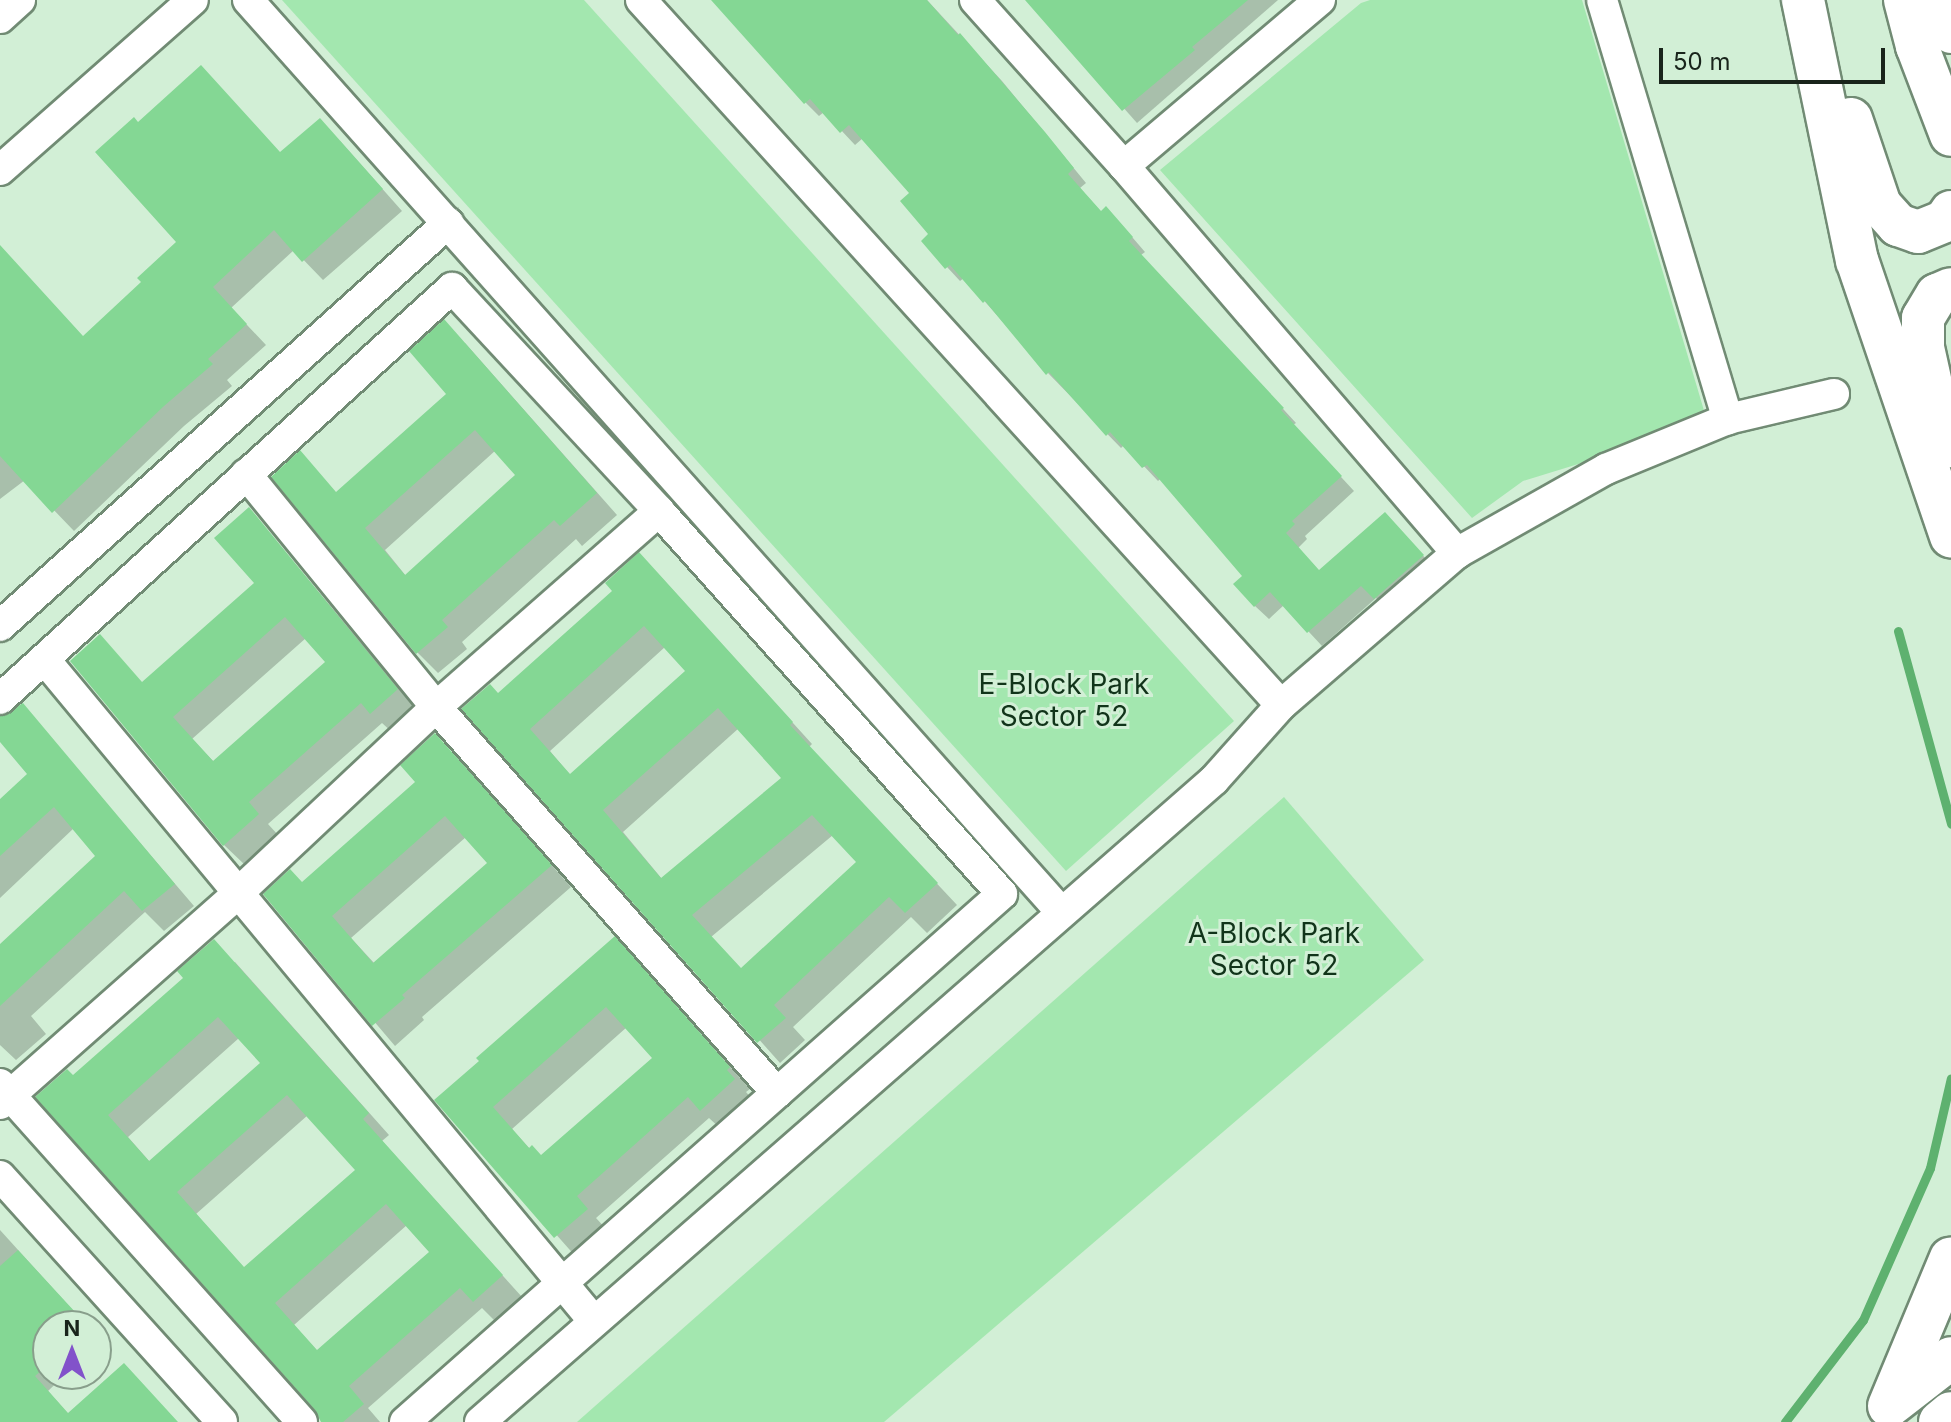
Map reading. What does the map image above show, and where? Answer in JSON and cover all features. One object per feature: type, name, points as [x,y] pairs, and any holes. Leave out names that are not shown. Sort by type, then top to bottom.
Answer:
[{"type":"main road","points":[[1905,0],[1917,46],[1951,135]]},
{"type":"main road","points":[[1935,0],[1951,32]]},
{"type":"main road","points":[[1806,17],[1849,111],[1880,205],[1898,225],[1918,232],[1945,221],[1951,212]]},
{"type":"main road","points":[[1806,17],[1857,260],[1951,536]]},
{"type":"main road","points":[[1951,289],[1937,295],[1923,318],[1923,348],[1951,471]]},
{"type":"main road","points":[[1880,1414],[1951,1258]]},
{"type":"main road","points":[[1880,1414],[1951,1358]]},
{"type":"main road","points":[[1940,1422],[1951,1413]]},
{"type":"street","points":[[0,18],[20,0]]},
{"type":"street","points":[[0,170],[193,0]]},
{"type":"street","points":[[248,0],[1061,912]]},
{"type":"street","points":[[641,0],[1281,705]]},
{"type":"street","points":[[975,0],[1124,166],[1457,553]]},
{"type":"street","points":[[1124,166],[1320,0]]},
{"type":"street","points":[[1602,0],[1728,419]]},
{"type":"street","points":[[0,626],[448,223]]},
{"type":"street","points":[[0,699],[452,288],[659,511],[1002,894],[405,1422]]},
{"type":"street","points":[[480,1422],[1214,780],[1281,705],[1457,553],[1606,469],[1728,419],[1834,394]]},
{"type":"street","points":[[246,474],[436,707],[777,1093]]},
{"type":"street","points":[[302,1422],[3,1094],[237,894],[436,707],[659,511]]},
{"type":"street","points":[[45,660],[593,1320]]},
{"type":"street","points":[[0,1176],[222,1422]]},
{"type":"green space","name":"E-Block Park Sector 52","points":[[282,0],[584,0],[1234,721],[1066,871]]},
{"type":"green space","points":[[1370,0],[1582,0],[1708,424],[1523,481],[1472,518],[1160,170],[1361,3]]},
{"type":"green space","name":"A-Block Park Sector 52","points":[[1284,797],[1424,960],[884,1422],[577,1422]]},
{"type":"building","points":[[711,0],[927,0],[958,35],[960,33],[1045,132],[1074,168],[1068,174],[1101,211],[1106,206],[1133,237],[1129,241],[1284,408],[1281,410],[1342,476],[1292,521],[1295,524],[1286,533],[1319,570],[1385,512],[1424,555],[1374,599],[1361,586],[1307,633],[1270,592],[1254,607],[1233,584],[1242,576],[1147,465],[1142,468],[1110,432],[1106,436],[1049,372],[1046,375],[985,301],[983,303],[950,265],[945,269],[921,241],[928,234],[900,201],[909,193],[849,125],[840,133],[810,99],[804,104]]},
{"type":"building","points":[[1025,0],[1248,0],[1192,47],[1195,50],[1122,111]]},
{"type":"building","points":[[201,65],[280,152],[320,118],[383,189],[302,262],[274,230],[213,287],[247,324],[208,359],[213,364],[164,406],[52,513],[0,456],[0,245],[83,336],[141,282],[137,278],[176,242],[95,152],[134,117],[138,122]]},
{"type":"building","points":[[444,319],[597,493],[560,526],[554,520],[442,620],[448,627],[416,654],[271,477],[300,450],[336,492],[446,394],[409,351]],"holes":[[[475,430],[515,475],[405,575],[365,528]]]},
{"type":"building","points":[[249,507],[398,689],[370,714],[361,703],[249,802],[259,814],[223,846],[70,661],[100,634],[142,682],[254,583],[214,538]],"holes":[[[285,617],[325,662],[213,761],[173,717]]]},
{"type":"building","points":[[639,552],[793,722],[790,725],[938,883],[905,913],[889,897],[774,1005],[786,1018],[757,1043],[461,709],[490,684],[498,693],[612,591],[605,583]],"holes":[[[644,626],[685,671],[570,774],[530,729]],[[718,708],[781,778],[661,878],[603,810]],[[812,815],[856,862],[741,968],[692,915]]]},
{"type":"building","points":[[23,703],[175,884],[142,911],[124,891],[0,1006],[0,944],[95,856],[54,807],[0,856],[0,799],[27,774],[0,742],[0,716]]},
{"type":"building","points":[[435,733],[552,865],[402,995],[405,998],[372,1026],[263,894],[290,869],[302,882],[415,782],[400,765]],"holes":[[[445,816],[487,863],[373,963],[332,916]]]},
{"type":"building","points":[[615,936],[730,1067],[727,1070],[735,1079],[700,1111],[688,1097],[577,1196],[588,1209],[554,1238],[434,1100],[479,1061],[476,1058]],"holes":[[[606,1007],[652,1058],[541,1155],[532,1145],[529,1148],[493,1107]]]},
{"type":"building","points":[[214,939],[369,1113],[363,1119],[503,1275],[473,1302],[460,1288],[349,1386],[364,1404],[343,1422],[321,1422],[315,1410],[35,1097],[67,1069],[73,1075],[183,978],[177,971]],"holes":[[[218,1017],[260,1063],[149,1161],[108,1115]],[[287,1095],[355,1170],[244,1267],[177,1192]],[[386,1204],[429,1252],[317,1350],[275,1303]]]},
{"type":"building","points":[[18,1250],[73,1310],[32,1310],[32,1390],[47,1390],[68,1413],[94,1390],[112,1390],[112,1374],[124,1363],[178,1422],[0,1422],[0,1266]]},
{"type":"waterway","points":[[1898,631],[1951,824]]},
{"type":"waterway","points":[[1785,1422],[1863,1320],[1930,1168],[1951,1078]]}]
